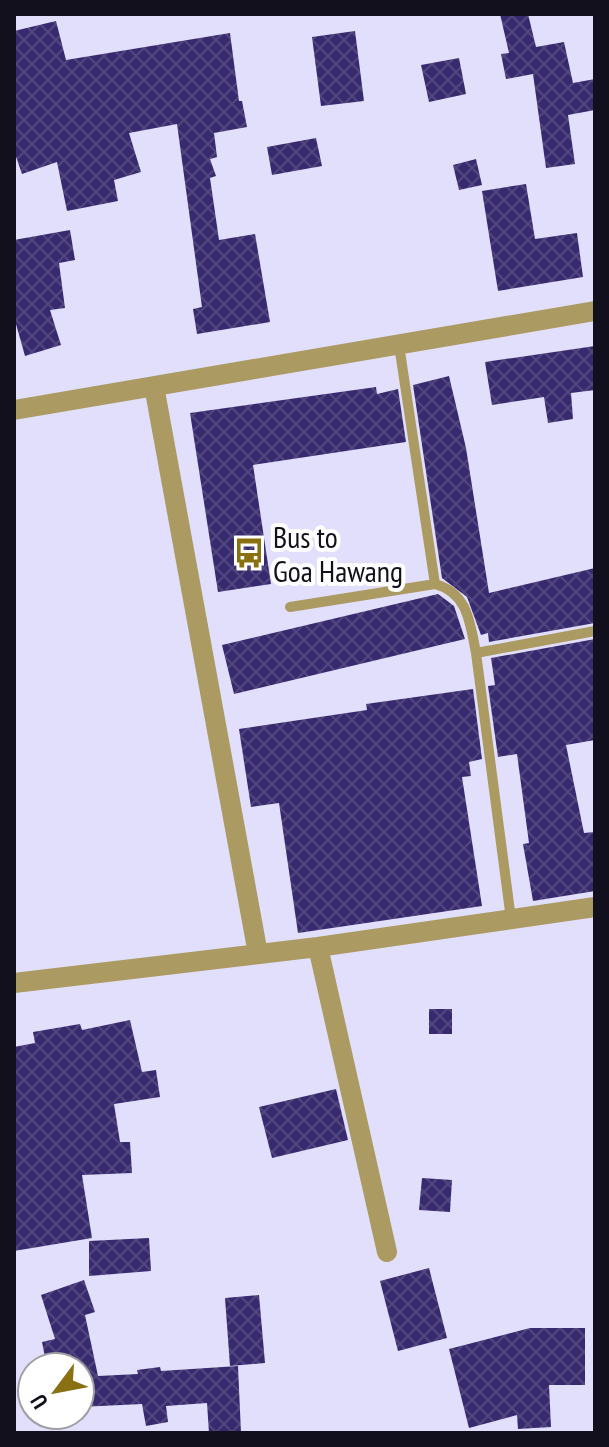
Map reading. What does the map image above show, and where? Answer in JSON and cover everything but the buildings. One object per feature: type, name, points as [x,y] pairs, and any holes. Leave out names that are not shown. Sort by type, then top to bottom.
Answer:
[{"type":"street","points":[[14,410],[595,311]]},
{"type":"street","points":[[154,386],[258,954]]},
{"type":"street","points":[[14,983],[318,947],[595,907]]},
{"type":"street","points":[[318,947],[387,1252]]},
{"type":"lane","points":[[399,345],[435,584]]},
{"type":"lane","points":[[290,607],[435,584],[451,588],[461,600],[469,616],[476,653],[511,919]]},
{"type":"lane","points":[[476,653],[595,631]]},
{"type":"place","name":"Bus to Goa Hawang","points":[[249,553]]}]
